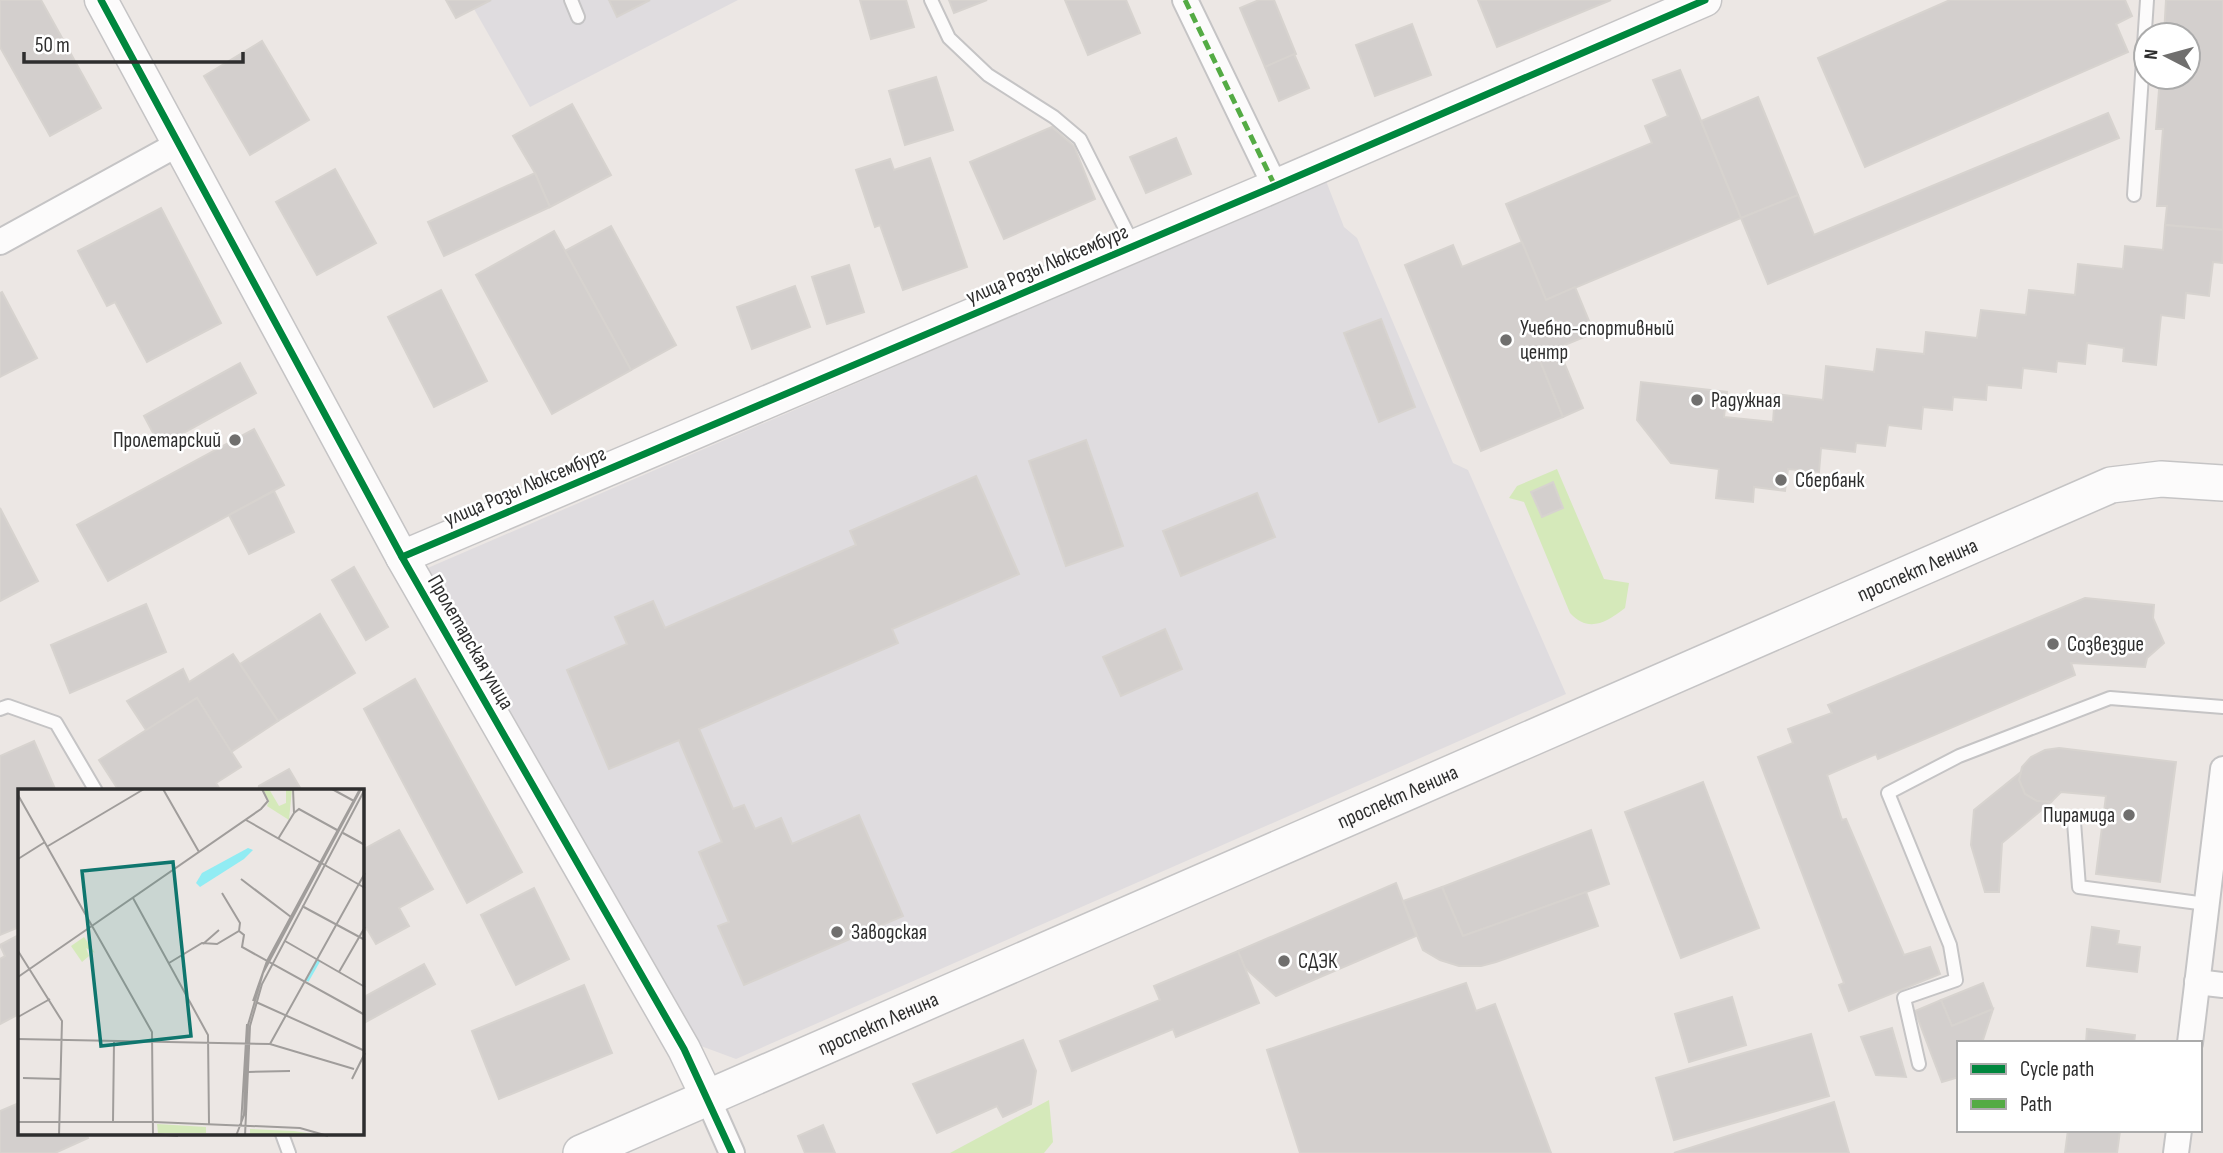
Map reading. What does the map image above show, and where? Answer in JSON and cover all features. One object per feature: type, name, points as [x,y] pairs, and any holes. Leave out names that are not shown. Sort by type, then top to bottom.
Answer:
[{"type":"main road","name":"проспект Ленина","points":[[581,1153],[2111,485],[2161,479],[2223,483]]},
{"type":"street","name":"Пролетарская улица","points":[[101,0],[402,557],[684,1049],[732,1153]]},
{"type":"street","points":[[1185,0],[1275,186]]},
{"type":"street","name":"улица Розы Люксембург","points":[[402,557],[1705,0]]},
{"type":"street","points":[[0,242],[178,144]]},
{"type":"street","points":[[2190,1041],[2213,889],[2223,769]]},
{"type":"street","points":[[2197,982],[2223,985]]},
{"type":"street","points":[[2176,1153],[2179,1132]]},
{"type":"lane","points":[[571,0],[578,16]]},
{"type":"lane","points":[[931,0],[949,38],[988,75],[1054,117],[1080,139],[1134,246]]},
{"type":"lane","points":[[2134,195],[2147,0]]},
{"type":"lane","points":[[1919,1063],[1903,998],[1956,980],[1950,945],[1888,793],[1959,756],[2110,698],[2223,706]]},
{"type":"lane","points":[[0,709],[8,706],[56,723],[95,789]]},
{"type":"lane","points":[[2074,822],[2079,887],[2213,889]]},
{"type":"lane","points":[[283,1136],[289,1153]]},
{"type":"shaded area","points":[[446,0],[738,0],[530,107],[474,9],[456,18]]},
{"type":"shaded area","points":[[1326,181],[1344,227],[1357,238],[1453,463],[1468,470],[1566,694],[736,1059],[701,1046],[423,570]]},
{"type":"green space","points":[[1557,469],[1604,579],[1629,583],[1625,608],[1597,624],[1584,623],[1570,613],[1524,502],[1509,498],[1517,486]]},
{"type":"green space","points":[[1049,1100],[1053,1142],[1044,1153],[950,1153]]},
{"type":"building","points":[[0,0],[41,0],[101,108],[50,136],[0,47]]},
{"type":"building","points":[[446,0],[491,0],[456,18]]},
{"type":"building","points":[[609,0],[650,0],[617,17]]},
{"type":"building","points":[[860,0],[906,0],[914,27],[871,39]]},
{"type":"building","points":[[949,0],[987,0],[954,13]]},
{"type":"building","points":[[1065,0],[1126,0],[1140,33],[1088,55]]},
{"type":"building","points":[[1259,0],[1274,0],[1296,54],[1265,67],[1240,8]]},
{"type":"building","points":[[1478,0],[1611,0],[1497,47]]},
{"type":"building","points":[[1950,0],[2125,0],[2132,16],[2116,24],[2128,52],[1865,167],[1818,58]]},
{"type":"building","points":[[2166,0],[2223,0],[2223,230],[2165,225],[2167,206],[2157,206],[2163,129],[2156,129],[2159,91],[2202,91],[2202,21],[2165,21]]},
{"type":"building","points":[[1412,24],[1431,75],[1375,96],[1356,45]]},
{"type":"building","points":[[262,41],[309,120],[250,155],[204,76]]},
{"type":"building","points":[[1294,54],[1309,88],[1279,101],[1265,67]]},
{"type":"building","points":[[1680,70],[1741,218],[1546,300],[1506,204],[1652,143],[1645,126],[1668,116],[1653,80]]},
{"type":"building","points":[[936,77],[953,130],[905,145],[889,91]]},
{"type":"building","points":[[1758,97],[1798,195],[1741,218],[1701,121]]},
{"type":"building","points":[[572,104],[611,175],[550,207],[535,173],[513,136]]},
{"type":"building","points":[[2108,113],[2119,138],[1768,284],[1741,218],[1798,195],[1814,235]]},
{"type":"building","points":[[1052,127],[1074,146],[1095,199],[1004,239],[970,162]]},
{"type":"building","points":[[1176,138],[1191,174],[1146,193],[1130,157]]},
{"type":"building","points":[[930,158],[967,267],[903,290],[880,225],[875,227],[856,170],[890,159],[894,170]]},
{"type":"building","points":[[335,169],[376,243],[317,275],[276,202]]},
{"type":"building","points":[[535,173],[550,207],[444,256],[428,222]]},
{"type":"building","points":[[161,208],[221,323],[147,362],[115,302],[107,306],[78,251]]},
{"type":"building","points":[[2165,225],[2223,230],[2223,251],[2222,263],[2213,262],[2209,296],[2186,293],[2184,318],[2161,315],[2156,365],[2123,361],[2124,348],[2087,343],[2085,364],[2057,361],[2056,372],[2023,368],[2021,388],[1987,385],[1986,400],[1953,397],[1952,410],[1923,407],[1921,429],[1888,425],[1885,446],[1856,443],[1855,452],[1821,448],[1819,472],[1788,469],[1785,491],[1754,487],[1753,502],[1716,498],[1719,469],[1671,463],[1637,420],[1641,382],[1727,392],[1724,417],[1773,422],[1775,394],[1823,400],[1826,366],[1874,372],[1877,349],[1924,354],[1926,332],[1977,338],[1981,310],[2026,315],[2029,290],[2075,295],[2078,264],[2123,269],[2125,246],[2163,250]]},
{"type":"building","points":[[611,226],[676,345],[631,370],[565,251]]},
{"type":"building","points":[[554,231],[631,370],[552,414],[476,275]]},
{"type":"building","name":"Учебно-спортивный центр","points":[[1522,242],[1546,300],[1575,287],[1594,333],[1538,356],[1563,417],[1481,451],[1405,265],[1453,245],[1462,267]]},
{"type":"building","points":[[849,265],[864,312],[827,324],[812,277]]},
{"type":"building","points":[[795,286],[810,327],[752,349],[737,307]]},
{"type":"building","points":[[441,290],[487,381],[434,407],[388,317]]},
{"type":"building","points":[[2,292],[37,358],[0,377],[0,293]]},
{"type":"building","points":[[1381,319],[1415,407],[1379,422],[1344,333]]},
{"type":"building","points":[[1558,348],[1583,408],[1563,417],[1538,356]]},
{"type":"building","points":[[240,363],[256,393],[160,446],[144,416]]},
{"type":"building","points":[[254,429],[284,485],[108,581],[77,525]]},
{"type":"building","points":[[1086,440],[1123,546],[1066,566],[1029,461]]},
{"type":"building","points":[[976,476],[1019,574],[892,629],[898,643],[699,729],[733,809],[744,805],[755,829],[781,818],[792,844],[859,815],[903,916],[744,985],[718,926],[729,922],[699,852],[722,842],[679,740],[609,769],[567,670],[627,644],[615,617],[653,601],[665,628],[856,545],[850,531]]},
{"type":"building","points":[[1553,482],[1563,508],[1542,517],[1531,492]]},
{"type":"building","points":[[274,491],[294,532],[249,554],[229,515]]},
{"type":"building","points":[[1257,493],[1275,537],[1181,576],[1163,531]]},
{"type":"building","points":[[0,508],[38,581],[0,601]]},
{"type":"building","points":[[354,567],[388,627],[366,640],[332,580]]},
{"type":"building","points":[[2085,598],[2154,605],[2153,618],[2164,643],[2147,658],[2145,667],[2071,663],[2075,675],[1878,759],[1876,754],[1827,775],[1842,820],[1846,819],[1904,955],[1930,947],[1940,974],[1849,1011],[1839,985],[1844,983],[1758,757],[1793,743],[1788,729],[1832,713],[1828,705]]},
{"type":"building","points":[[146,604],[166,652],[70,693],[51,645]]},
{"type":"building","points":[[320,614],[355,673],[278,721],[240,664]]},
{"type":"building","points":[[1165,629],[1182,669],[1121,696],[1103,657]]},
{"type":"building","points":[[233,654],[278,721],[231,752],[197,698],[146,730],[127,701],[183,669],[189,682]]},
{"type":"building","points":[[415,679],[522,872],[467,903],[364,709]]},
{"type":"building","points":[[197,698],[241,767],[216,783],[220,789],[118,789],[99,760]]},
{"type":"building","points":[[34,741],[55,789],[18,789],[18,927],[0,935],[0,756]]},
{"type":"building","points":[[2059,748],[2176,762],[2160,882],[2096,874],[2106,796],[2061,792],[2051,802],[2037,801],[2025,794],[2019,780],[2022,767],[2031,757],[2045,750]]},
{"type":"building","points":[[289,769],[301,789],[258,789],[259,786]]},
{"type":"building","points":[[2021,772],[2019,780],[2025,794],[2037,801],[2051,802],[2002,843],[1999,892],[1985,892],[1971,845],[1974,810]]},
{"type":"building","points":[[1703,782],[1759,928],[1681,958],[1625,812]]},
{"type":"building","points":[[399,830],[433,889],[399,908],[409,926],[376,944],[367,929],[364,931],[364,849]]},
{"type":"building","points":[[1591,830],[1609,884],[1463,936],[1442,887]]},
{"type":"building","points":[[1396,883],[1416,936],[1276,996],[1245,968],[1238,951]]},
{"type":"building","points":[[1442,887],[1463,936],[1586,892],[1598,926],[1496,962],[1481,966],[1459,966],[1440,960],[1423,950],[1403,901]]},
{"type":"building","points":[[534,888],[569,959],[516,985],[481,915]]},
{"type":"building","points":[[2092,927],[2119,931],[2117,944],[2140,947],[2137,972],[2087,966]]},
{"type":"building","points":[[18,936],[18,1015],[0,1024],[0,959],[5,956],[0,945]]},
{"type":"building","points":[[1238,951],[1259,1003],[1176,1037],[1173,1029],[1072,1071],[1060,1041],[1160,1000],[1154,986]]},
{"type":"building","points":[[424,964],[435,984],[364,1023],[364,997]]},
{"type":"building","points":[[1466,983],[1476,1011],[1495,1004],[1551,1153],[1300,1153],[1267,1050]]},
{"type":"building","points":[[1983,983],[1993,1009],[1952,1026],[1941,1000]]},
{"type":"building","points":[[584,985],[612,1053],[499,1099],[472,1031]]},
{"type":"building","points":[[1732,997],[1746,1045],[1689,1062],[1675,1014]]},
{"type":"building","points":[[1941,1000],[1952,1026],[1993,1009],[1983,1041],[1957,1041],[1957,1078],[1942,1082],[1915,1011]]},
{"type":"building","points":[[1892,1028],[1906,1077],[1876,1075],[1861,1037]]},
{"type":"building","points":[[2087,1029],[2135,1035],[2134,1041],[2086,1041]]},
{"type":"building","points":[[1811,1034],[1829,1096],[1674,1140],[1656,1078]]},
{"type":"building","points":[[1023,1040],[1036,1071],[1031,1104],[1003,1117],[997,1106],[937,1133],[913,1084]]},
{"type":"building","points":[[1834,1102],[1849,1153],[1674,1153]]},
{"type":"building","points":[[18,1103],[18,1136],[88,1138],[55,1153],[0,1153],[0,1111]]},
{"type":"building","points":[[823,1125],[835,1153],[805,1153],[798,1136]]},
{"type":"building","points":[[2068,1132],[2120,1132],[2117,1153],[2065,1153]]},
{"type":"marked path","points":[[1185,0],[1275,186]]},
{"type":"cycle path","points":[[101,0],[402,557],[684,1049],[732,1153]]},
{"type":"cycle path","points":[[402,557],[1705,0]]},
{"type":"place","name":"Учебно-спортивный центр","points":[[1506,340]]},
{"type":"place","name":"Радужная","points":[[1697,400]]},
{"type":"place","name":"Пролетарский","points":[[235,440]]},
{"type":"place","name":"Сбербанк","points":[[1781,480]]},
{"type":"place","name":"Созвездие","points":[[2053,644]]},
{"type":"place","name":"Пирамида","points":[[2129,815]]},
{"type":"place","name":"Заводская","points":[[837,932]]},
{"type":"place","name":"СДЭК","points":[[1284,961]]}]
